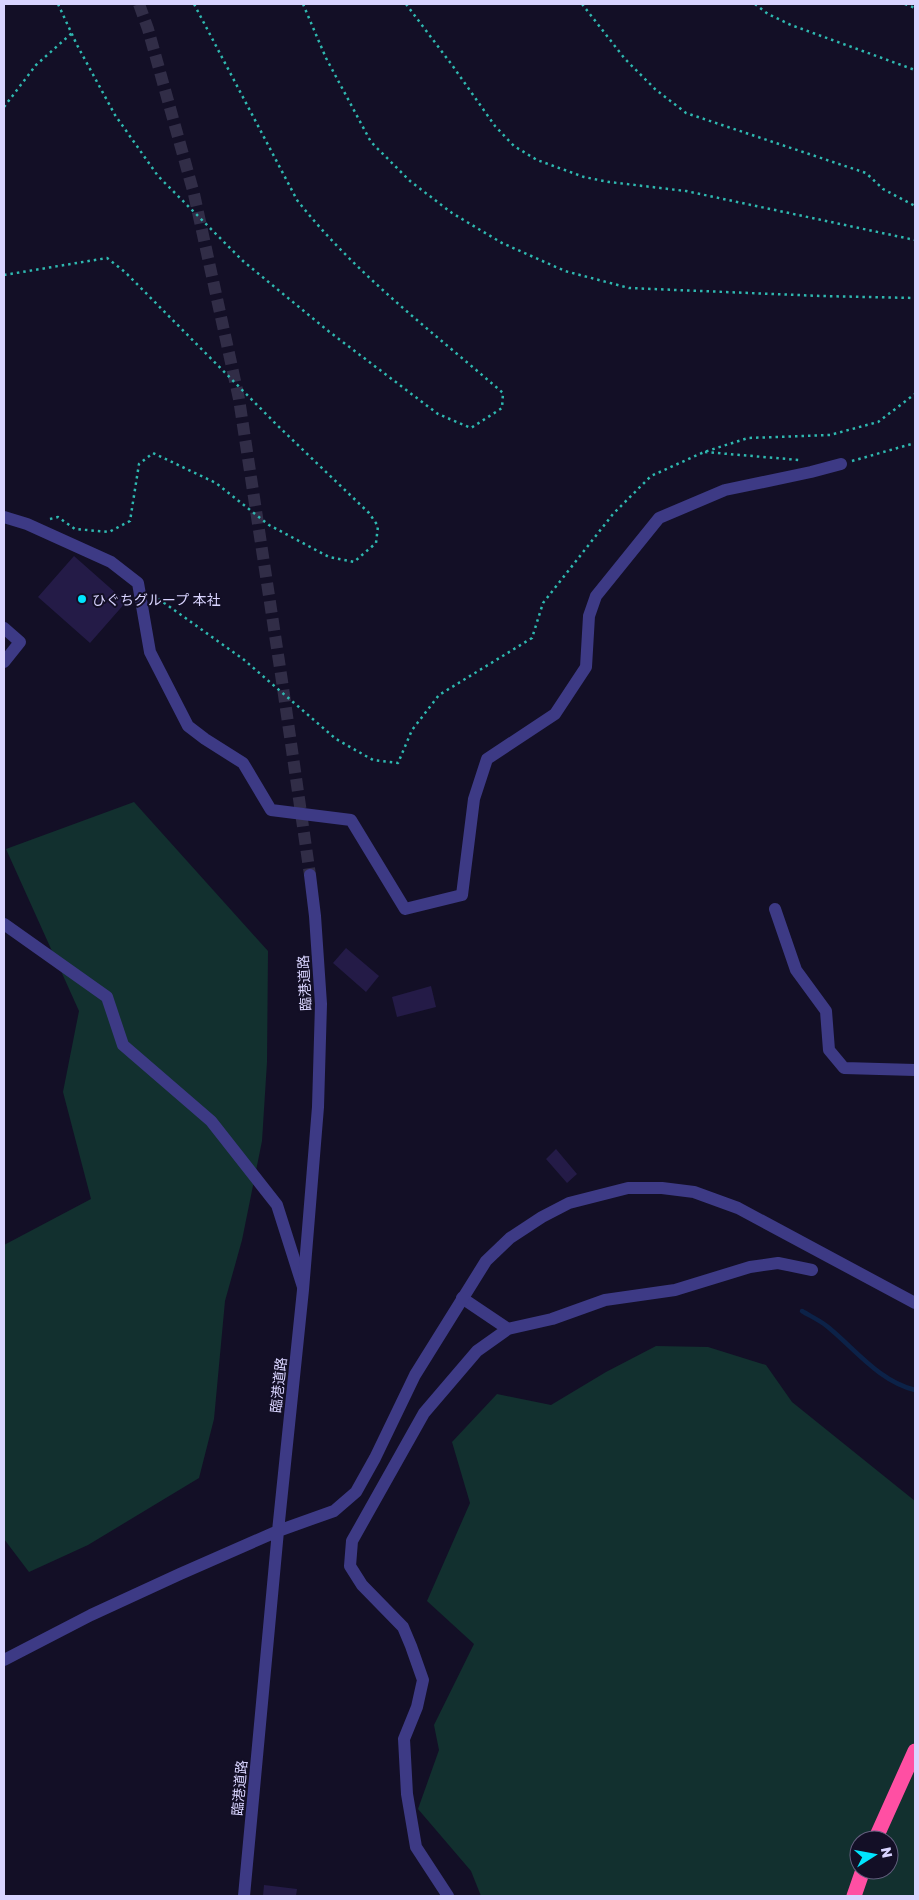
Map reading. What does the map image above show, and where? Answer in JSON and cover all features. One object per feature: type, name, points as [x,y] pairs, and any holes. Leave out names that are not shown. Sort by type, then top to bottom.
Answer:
[{"type":"highway","points":[[879,1830],[915,1751]]},
{"type":"highway","points":[[854,1896],[859,1880]]},
{"type":"street","points":[[4,517],[26,524],[111,562],[138,584],[150,652],[188,726],[243,763],[271,810],[351,820],[405,909],[462,895],[474,799],[487,759],[555,714],[586,667],[589,616],[596,596],[659,518],[725,490],[841,464]]},
{"type":"street","points":[[4,618],[20,642]]},
{"type":"street","points":[[4,628],[20,642]]},
{"type":"street","points":[[4,662],[20,642]]},
{"type":"street","name":"臨港道路","points":[[244,1896],[278,1531],[303,1290],[318,1107],[321,1004],[315,916],[310,876]]},
{"type":"street","points":[[775,909],[796,970],[826,1010],[829,1050],[844,1068],[915,1070]]},
{"type":"street","points":[[4,924],[107,997],[123,1045],[211,1121],[277,1205],[303,1290]]},
{"type":"street","points":[[4,1660],[91,1615],[278,1531],[334,1511],[356,1492],[375,1458],[415,1375],[486,1261],[510,1238],[542,1216],[568,1203],[628,1188],[653,1188],[694,1192],[738,1208],[915,1302]]},
{"type":"street","points":[[448,1896],[416,1847],[407,1794],[404,1739],[417,1707],[423,1680],[403,1627],[362,1585],[350,1566],[352,1541],[424,1413],[477,1351],[508,1329],[552,1319],[605,1300],[675,1290],[750,1268],[778,1263],[812,1270]]},
{"type":"street","points":[[462,1298],[508,1329]]},
{"type":"path","points":[[58,4],[115,115],[158,176],[243,261],[334,335],[438,414],[471,428],[502,408],[504,394],[381,287],[319,228],[297,200],[194,4]]},
{"type":"path","points":[[303,4],[326,58],[371,142],[410,181],[452,213],[502,243],[565,271],[629,288],[915,298]]},
{"type":"path","points":[[406,4],[495,126],[514,146],[537,160],[584,177],[609,182],[686,191],[915,240]]},
{"type":"path","points":[[582,4],[625,59],[655,88],[686,113],[866,173],[883,188],[915,206]]},
{"type":"path","points":[[755,4],[768,14],[791,26],[915,70]]},
{"type":"path","points":[[905,4],[915,8]]},
{"type":"path","points":[[4,107],[36,65],[72,34]]},
{"type":"path","points":[[4,275],[106,258],[125,272],[277,425],[369,513],[378,526],[376,543],[354,562],[329,557],[269,525],[216,484],[153,453],[139,464],[130,521],[109,532],[75,529],[58,517],[26,524]]},
{"type":"path","points":[[138,584],[243,659],[336,739],[373,760],[398,763],[412,730],[439,695],[532,638],[543,603],[613,514],[651,476],[704,452],[748,438],[830,435],[878,422],[915,394]]},
{"type":"path","points":[[841,464],[915,443]]},
{"type":"path","points":[[704,452],[802,460]]},
{"type":"green space","points":[[134,802],[268,951],[267,1062],[262,1141],[242,1240],[225,1301],[214,1419],[199,1478],[88,1545],[29,1572],[4,1539],[4,1245],[91,1199],[63,1092],[79,1011],[6,849]]},
{"type":"green space","points":[[656,1346],[708,1347],[766,1365],[792,1402],[915,1501],[915,1896],[481,1896],[471,1871],[418,1809],[439,1750],[434,1725],[474,1644],[427,1601],[470,1503],[452,1442],[497,1394],[551,1405],[606,1372]]},
{"type":"building","name":"ひぐちグループ 本社","points":[[74,556],[126,602],[90,643],[38,597]]},
{"type":"building","points":[[346,948],[379,976],[366,992],[333,963]]},
{"type":"building","points":[[431,986],[436,1007],[397,1017],[392,997]]},
{"type":"building","points":[[556,1149],[577,1174],[567,1183],[546,1159]]},
{"type":"building","points":[[264,1885],[297,1889],[296,1896],[263,1896]]},
{"type":"waterway","points":[[802,1311],[828,1327],[868,1364],[890,1380],[915,1390]]},
{"type":"tunnel","points":[[139,4],[148,29],[194,194],[239,399],[310,875]]},
{"type":"place","name":"ひぐちグループ 本社","points":[[82,599]]}]
